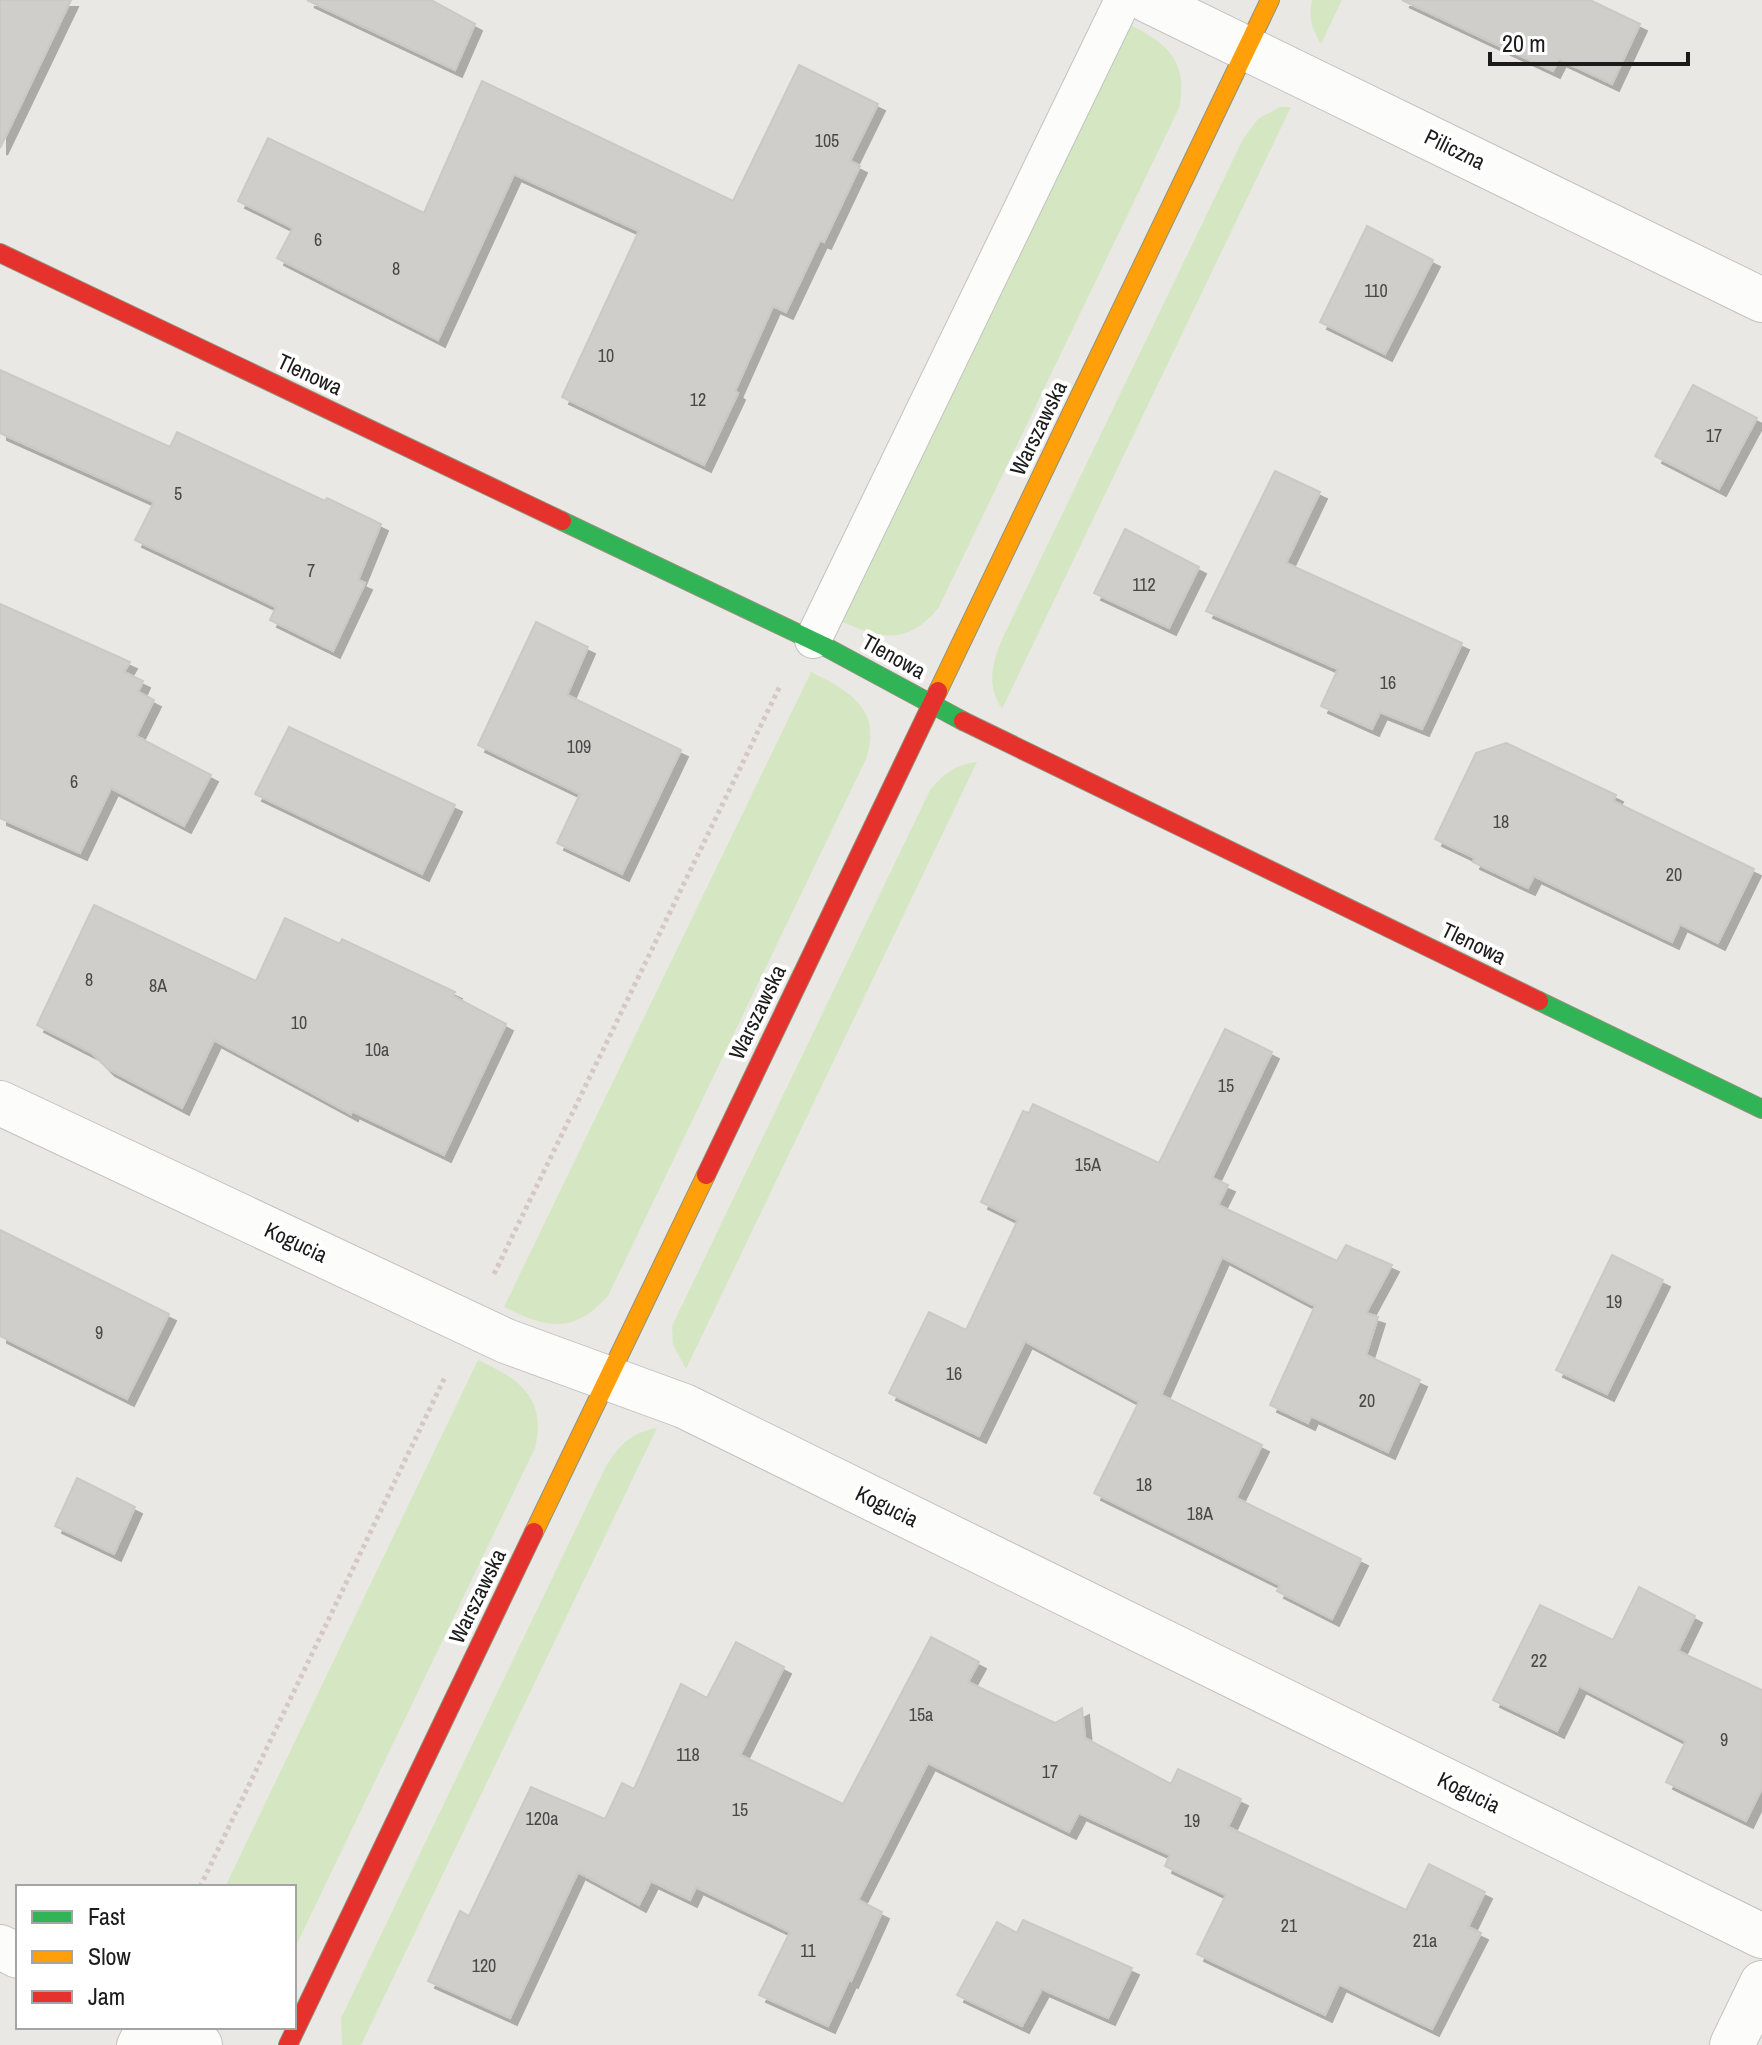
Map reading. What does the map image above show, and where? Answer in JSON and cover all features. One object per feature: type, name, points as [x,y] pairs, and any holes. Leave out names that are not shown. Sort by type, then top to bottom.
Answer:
[{"type":"street","name":"Piliczna","points":[[1147,0],[1762,300]]},
{"type":"street","name":"Warszawska","points":[[296,2028],[1270,0]]},
{"type":"street","name":"Tlenowa","points":[[0,253],[813,640],[1002,742],[1762,1109]]},
{"type":"street","name":"Kogucia","points":[[0,1103],[506,1341],[684,1406],[1762,1936]]},
{"type":"street","points":[[1732,2045],[1762,1983]]},
{"type":"street","points":[[167,2029],[200,2045]]},
{"type":"lane","points":[[813,640],[1123,0]]},
{"type":"path","points":[[201,1885],[791,663],[813,640]]},
{"type":"green space","points":[[1312,0],[1342,0],[1321,44],[1312,23]]},
{"type":"green space","points":[[1126,23],[1153,38],[1171,55],[1181,77],[1179,108],[939,607],[915,629],[891,636],[866,631],[837,619]]},
{"type":"green space","points":[[1280,107],[1291,107],[1002,709],[994,691],[992,674],[1003,637],[1243,139],[1258,119]]},
{"type":"green space","points":[[811,672],[839,687],[860,704],[870,727],[866,759],[608,1296],[583,1317],[559,1324],[533,1320],[504,1307]]},
{"type":"green space","points":[[977,762],[686,1369],[673,1345],[672,1326],[930,790],[950,771]]},
{"type":"green space","points":[[478,1360],[506,1375],[526,1392],[537,1415],[535,1448],[296,1946],[296,1885],[226,1885]]},
{"type":"green space","points":[[657,1428],[361,2045],[342,2045],[341,2018],[606,1466],[627,1441]]},
{"type":"building","points":[[0,0],[71,0],[0,148]]},
{"type":"building","points":[[307,0],[431,0],[475,24],[455,70]]},
{"type":"building","points":[[1402,0],[1590,0],[1640,24],[1612,84],[1559,59],[1553,71]]},
{"type":"building","points":[[799,65],[878,104],[850,161],[860,166],[824,242],[820,240],[786,312],[773,306],[735,391],[738,393],[704,465],[562,397],[639,231],[514,174],[438,340],[277,258],[293,228],[238,201],[268,138],[424,213],[482,81],[733,201]]},
{"type":"building","points":[[1367,226],[1433,260],[1385,354],[1320,322]]},
{"type":"building","points":[[0,370],[170,447],[177,432],[381,524],[358,580],[365,583],[333,651],[270,620],[276,607],[135,540],[154,502],[0,433]]},
{"type":"building","points":[[1693,385],[1757,418],[1719,489],[1655,456]]},
{"type":"building","points":[[1275,471],[1320,492],[1286,563],[1462,643],[1422,729],[1380,712],[1372,729],[1321,706],[1338,669],[1206,611]]},
{"type":"building","points":[[1125,529],[1199,567],[1169,628],[1094,593]]},
{"type":"building","points":[[0,604],[130,662],[124,672],[143,681],[138,692],[154,700],[136,736],[211,775],[184,826],[111,788],[80,853],[0,818]]},
{"type":"building","points":[[536,622],[588,647],[567,695],[681,750],[622,874],[557,843],[580,794],[478,745]]},
{"type":"building","points":[[289,727],[455,805],[422,874],[255,794]]},
{"type":"building","points":[[1506,743],[1616,795],[1613,801],[1754,869],[1718,943],[1680,924],[1672,942],[1534,876],[1528,888],[1473,862],[1475,858],[1435,839],[1476,753]]},
{"type":"building","points":[[94,905],[256,981],[285,918],[340,944],[342,939],[455,992],[453,996],[506,1024],[444,1155],[352,1111],[351,1114],[214,1040],[182,1108],[108,1069],[92,1053],[37,1025]]},
{"type":"building","points":[[1225,1029],[1272,1052],[1212,1178],[1228,1185],[1218,1205],[1337,1261],[1346,1245],[1392,1265],[1366,1313],[1378,1317],[1366,1355],[1420,1380],[1388,1452],[1311,1416],[1308,1423],[1270,1405],[1315,1306],[1222,1257],[1161,1395],[1262,1445],[1236,1498],[1361,1559],[1332,1619],[1277,1591],[1280,1585],[1094,1493],[1139,1402],[1025,1341],[979,1436],[889,1393],[929,1312],[966,1330],[1018,1220],[981,1202],[1023,1111],[1029,1113],[1033,1104],[1159,1163]]},
{"type":"building","points":[[0,1230],[169,1314],[127,1399],[0,1336]]},
{"type":"building","points":[[1612,1255],[1663,1280],[1607,1394],[1556,1370]]},
{"type":"building","points":[[77,1478],[135,1507],[114,1554],[55,1526]]},
{"type":"building","points":[[1639,1587],[1695,1616],[1678,1651],[1762,1690],[1762,1788],[1746,1821],[1666,1782],[1686,1741],[1579,1686],[1557,1731],[1493,1700],[1540,1605],[1613,1640]]},
{"type":"building","points":[[931,1637],[979,1662],[968,1682],[1055,1723],[1082,1708],[1085,1738],[1171,1784],[1178,1769],[1241,1799],[1228,1827],[1406,1910],[1429,1864],[1485,1892],[1468,1927],[1481,1933],[1432,2029],[1339,1984],[1325,2015],[1197,1954],[1226,1895],[1165,1866],[1170,1855],[1079,1813],[1069,1832],[928,1763],[858,1900],[882,1912],[828,2026],[759,1995],[790,1932],[696,1887],[690,1900],[651,1881],[639,1905],[578,1872],[510,2018],[428,1981],[460,1911],[469,1916],[531,1787],[605,1819],[622,1783],[634,1789],[681,1684],[707,1698],[736,1642],[784,1667],[740,1755],[843,1804]]},
{"type":"building","points":[[1023,1920],[1132,1968],[1108,2018],[1042,1989],[1022,2026],[957,1995],[997,1922],[1017,1933]]},
{"type":"traffic: fast","points":[[562,521],[824,646],[963,721]]},
{"type":"traffic: fast","points":[[1539,1001],[1762,1109]]},
{"type":"traffic: slow","points":[[938,691],[1270,0]]},
{"type":"traffic: slow","points":[[534,1532],[706,1175]]},
{"type":"traffic: jam","points":[[0,253],[562,521]]},
{"type":"traffic: jam","points":[[706,1175],[938,691]]},
{"type":"traffic: jam","points":[[963,721],[1539,1001]]},
{"type":"traffic: jam","points":[[296,2028],[534,1532]]},
{"type":"traffic: jam","points":[[288,2045],[296,2029]]}]
